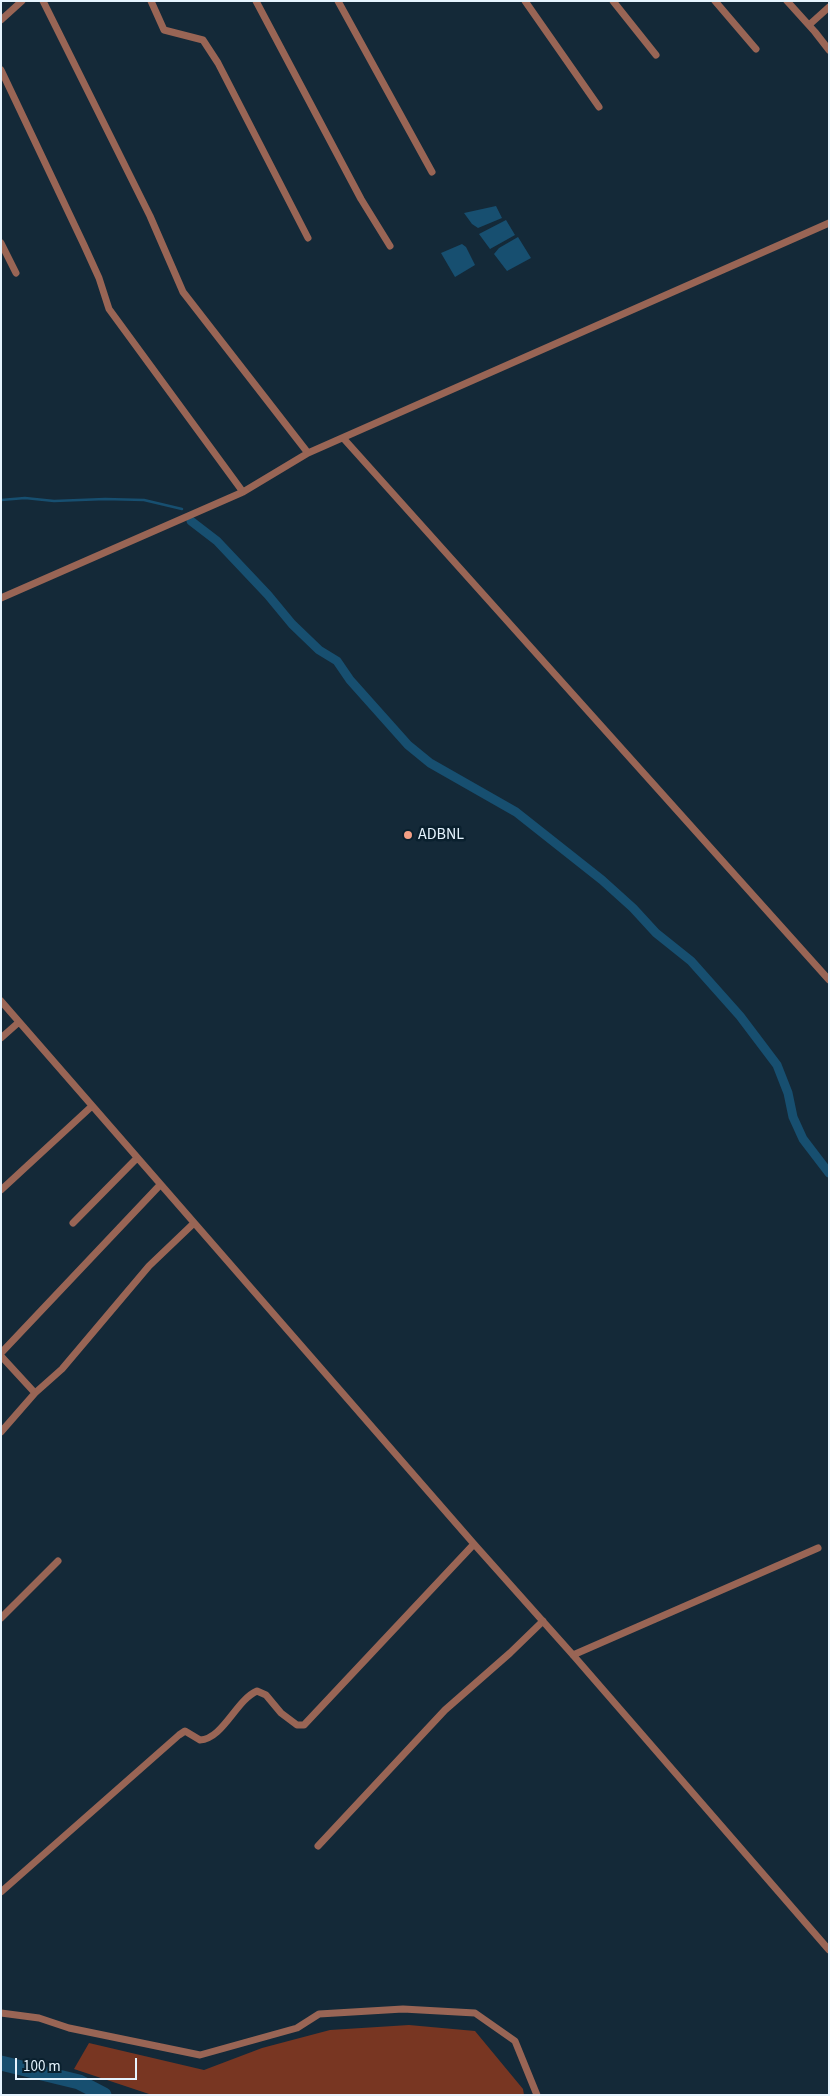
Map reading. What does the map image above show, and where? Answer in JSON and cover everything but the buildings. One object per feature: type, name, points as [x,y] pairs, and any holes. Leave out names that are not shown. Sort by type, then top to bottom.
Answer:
[{"type":"street","points":[[1,20],[22,1]]},
{"type":"street","points":[[43,1],[150,216],[183,292],[308,453]]},
{"type":"street","points":[[151,1],[164,30],[203,40],[218,62],[308,238]]},
{"type":"street","points":[[256,1],[361,199],[390,246]]},
{"type":"street","points":[[338,1],[432,172]]},
{"type":"street","points":[[525,1],[600,107]]},
{"type":"street","points":[[613,1],[656,55]]},
{"type":"street","points":[[715,1],[756,48]]},
{"type":"street","points":[[786,1],[809,25],[828,50]]},
{"type":"street","points":[[809,25],[829,6]]},
{"type":"street","points":[[1,70],[99,278],[109,309],[244,492]]},
{"type":"street","points":[[1,598],[244,492],[308,453],[344,439],[829,223]]},
{"type":"street","points":[[1,243],[16,273]]},
{"type":"street","points":[[344,439],[829,980]]},
{"type":"street","points":[[1,1001],[829,1950]]},
{"type":"street","points":[[1,1038],[19,1022]]},
{"type":"street","points":[[1,1190],[92,1106]]},
{"type":"street","points":[[72,1223],[137,1158]]},
{"type":"street","points":[[36,1393],[1,1354],[160,1185]]},
{"type":"street","points":[[1,1432],[36,1393],[62,1369],[148,1266],[194,1223]]},
{"type":"street","points":[[1,1892],[179,1735],[185,1731],[200,1740],[213,1736],[248,1695],[257,1691],[266,1695],[281,1713],[297,1725],[304,1724],[474,1544]]},
{"type":"street","points":[[573,1655],[818,1548]]},
{"type":"street","points":[[1,1618],[58,1561]]},
{"type":"street","points":[[318,1846],[445,1710],[510,1653],[543,1620]]},
{"type":"street","points":[[1,2014],[39,2018],[70,2028],[200,2055],[297,2028],[319,2014],[403,2009],[475,2013],[515,2041],[537,2095]]},
{"type":"shaded area","points":[[409,2025],[475,2031],[523,2089],[524,2095],[152,2095],[74,2069],[89,2043],[204,2070],[262,2048],[330,2030]]},
{"type":"water","points":[[496,206],[502,218],[478,228],[472,224],[464,213]]},
{"type":"water","points":[[506,220],[515,235],[490,249],[479,234]]},
{"type":"water","points":[[518,237],[531,258],[507,271],[494,254],[499,248]]},
{"type":"water","points":[[462,244],[466,247],[475,265],[455,277],[441,253]]},
{"type":"waterway","points":[[1,500],[25,498],[54,501],[144,500],[182,509]]},
{"type":"waterway","points":[[191,521],[217,541],[268,595],[292,624],[319,650],[337,661],[350,680],[408,745],[430,763],[516,812],[602,880],[633,908],[656,933],[691,961],[740,1016],[777,1065],[788,1093],[793,1117],[803,1139],[829,1173]]},
{"type":"waterway","points":[[1,2063],[79,2082],[104,2095]]},
{"type":"place","name":"ADBNL","points":[[408,835]]}]
